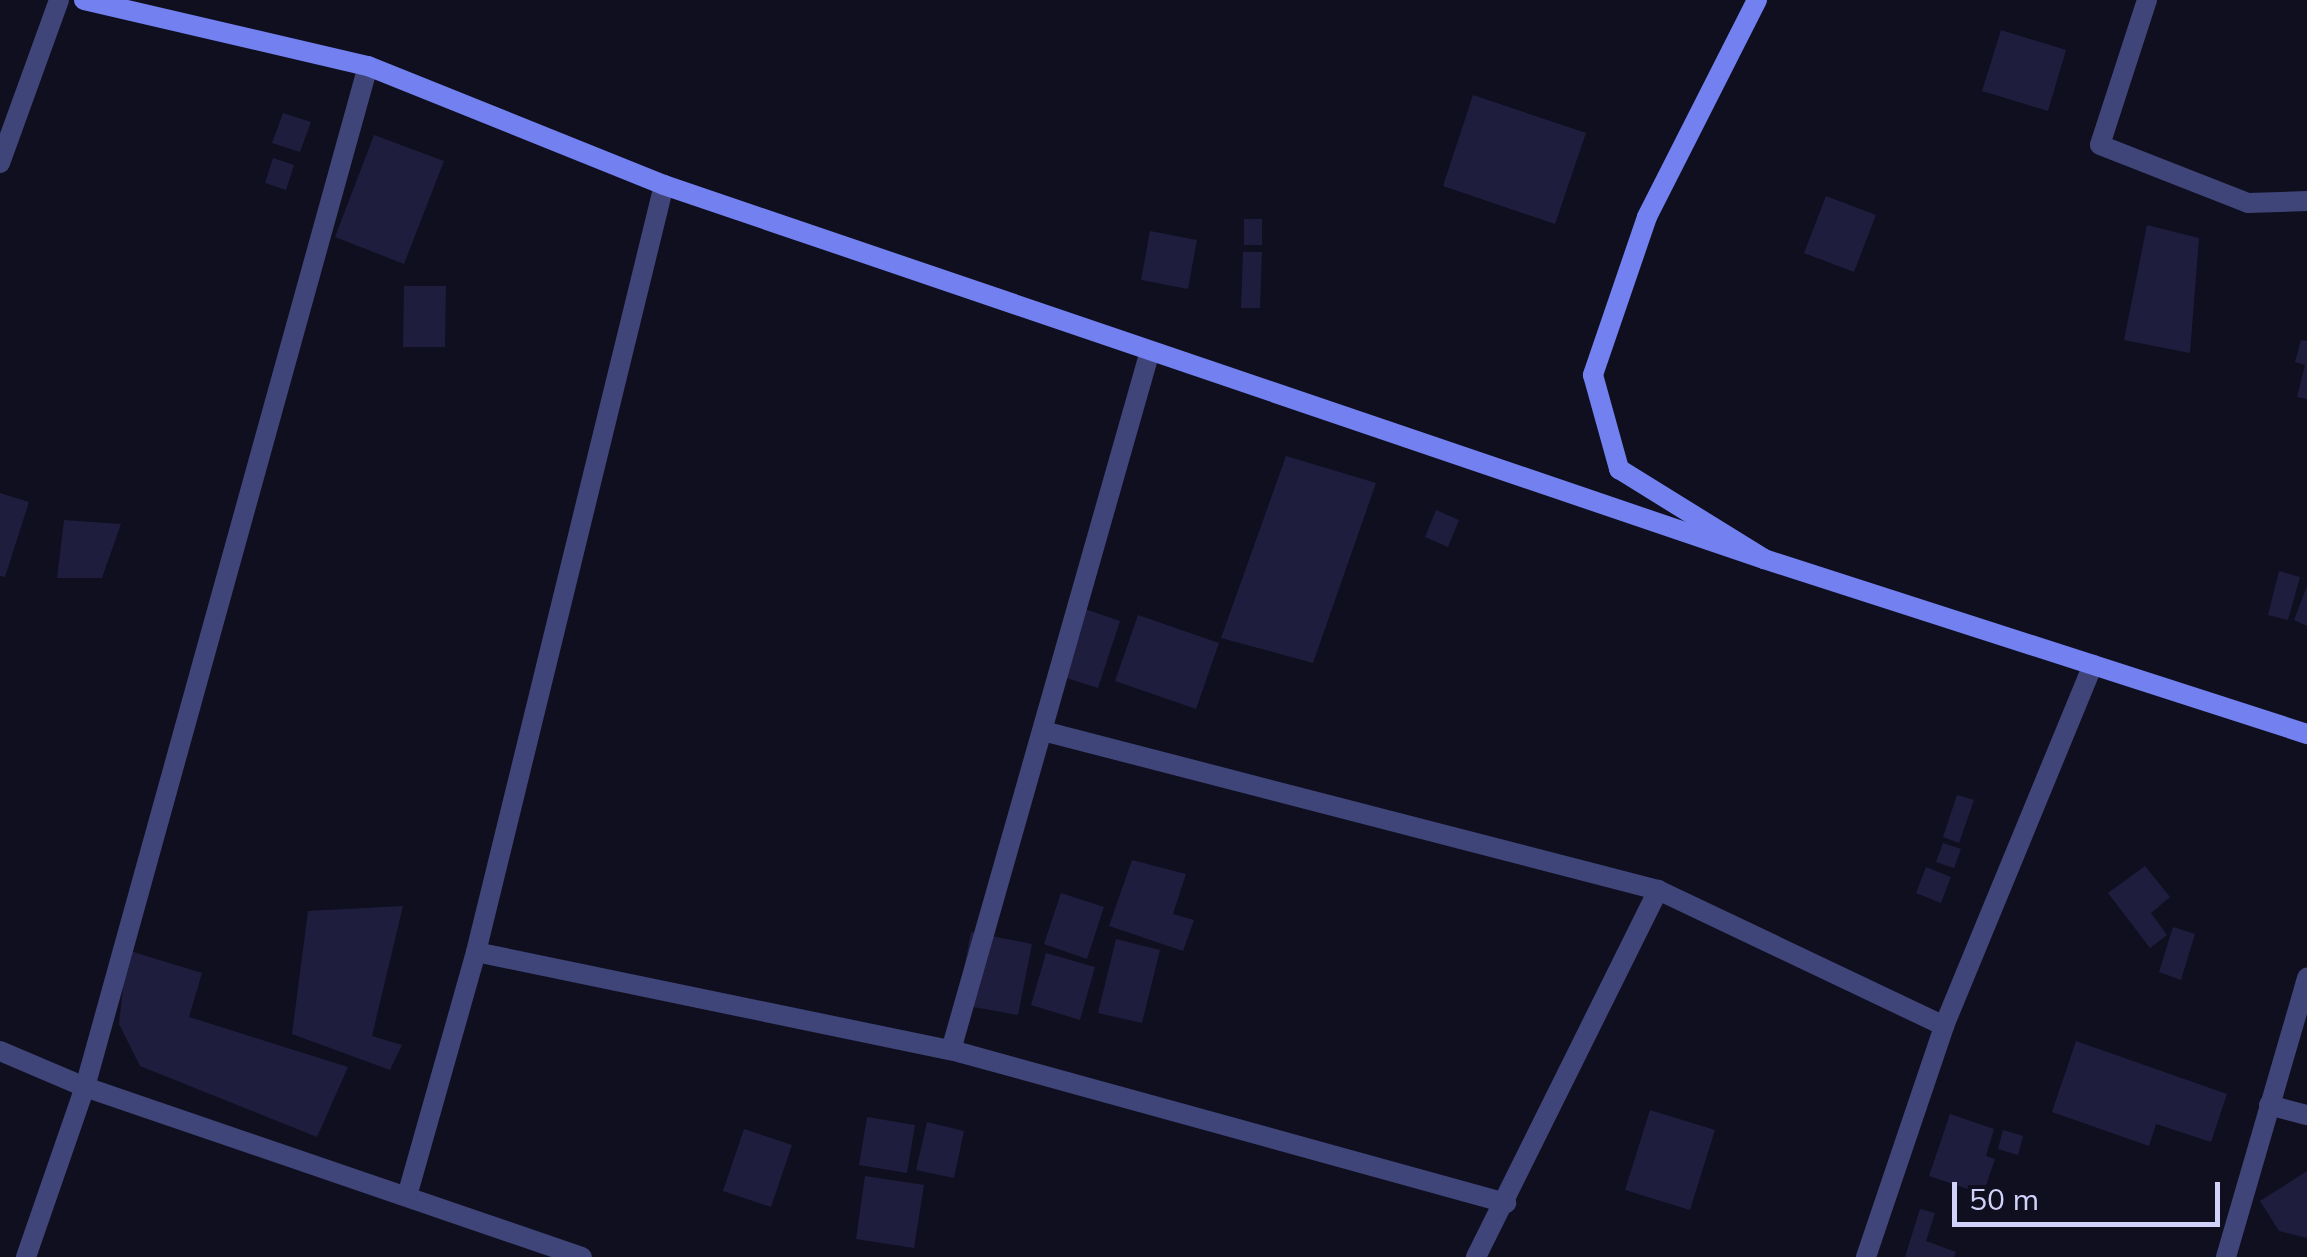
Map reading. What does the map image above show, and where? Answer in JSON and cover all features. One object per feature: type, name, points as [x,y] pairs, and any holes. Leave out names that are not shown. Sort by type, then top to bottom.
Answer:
[{"type":"street","points":[[0,162],[59,0]]},
{"type":"street","points":[[84,0],[368,66],[664,185],[1764,559],[2307,734]]},
{"type":"street","points":[[1757,0],[1647,217],[1593,376],[1619,469],[1764,559]]},
{"type":"street","points":[[2147,0],[2100,146],[2248,202],[2307,201]]},
{"type":"street","points":[[26,1257],[85,1086],[368,66]]},
{"type":"street","points":[[407,1196],[476,952],[664,185]]},
{"type":"street","points":[[950,1050],[1150,350]]},
{"type":"street","points":[[1866,1257],[1944,1026],[2093,665]]},
{"type":"street","points":[[1043,731],[1658,890],[1944,1026]]},
{"type":"street","points":[[1476,1257],[1658,890]]},
{"type":"street","points":[[476,952],[950,1050],[1506,1202]]},
{"type":"street","points":[[2226,1257],[2307,978]]},
{"type":"street","points":[[0,1051],[85,1086],[582,1257]]},
{"type":"street","points":[[2269,1105],[2307,1116]]},
{"type":"building","points":[[2001,30],[2066,50],[2048,111],[1982,91]]},
{"type":"building","points":[[1473,95],[1586,133],[1555,224],[1443,186]]},
{"type":"building","points":[[283,113],[311,122],[300,152],[272,143]]},
{"type":"building","points":[[374,135],[444,161],[404,264],[335,237]]},
{"type":"building","points":[[273,158],[294,165],[286,190],[265,183]]},
{"type":"building","points":[[1826,196],[1876,215],[1854,272],[1804,253]]},
{"type":"building","points":[[1244,219],[1262,219],[1262,245],[1244,245]]},
{"type":"building","points":[[2147,225],[2199,238],[2190,353],[2124,340]]},
{"type":"building","points":[[1150,231],[1197,240],[1188,289],[1141,280]]},
{"type":"building","points":[[1243,252],[1262,252],[1260,308],[1241,308]]},
{"type":"building","points":[[404,286],[446,286],[445,347],[403,347]]},
{"type":"building","points":[[2301,340],[2307,341],[2307,399],[2297,397],[2305,365],[2295,362]]},
{"type":"building","points":[[1286,456],[1376,483],[1313,663],[1221,638]]},
{"type":"building","points":[[0,493],[29,502],[5,577],[0,576]]},
{"type":"building","points":[[1436,510],[1459,520],[1448,547],[1425,537]]},
{"type":"building","points":[[64,520],[121,524],[102,578],[57,578]]},
{"type":"building","points":[[2279,571],[2300,577],[2288,620],[2268,615]]},
{"type":"building","points":[[2307,586],[2307,626],[2294,620]]},
{"type":"building","points":[[1082,608],[1120,621],[1098,688],[1060,676]]},
{"type":"building","points":[[1138,615],[1219,643],[1196,709],[1115,681]]},
{"type":"building","points":[[1957,795],[1974,800],[1959,843],[1943,837]]},
{"type":"building","points":[[1943,843],[1961,849],[1954,868],[1936,862]]},
{"type":"building","points":[[1132,860],[1186,874],[1173,914],[1194,920],[1183,951],[1109,926]]},
{"type":"building","points":[[2145,866],[2170,897],[2151,913],[2167,935],[2150,948],[2108,893]]},
{"type":"building","points":[[1926,867],[1951,877],[1941,903],[1916,893]]},
{"type":"building","points":[[1061,893],[1104,907],[1087,959],[1044,944]]},
{"type":"building","points":[[403,906],[372,1036],[402,1045],[390,1070],[292,1034],[308,911]]},
{"type":"building","points":[[2173,927],[2195,934],[2181,980],[2159,972]]},
{"type":"building","points":[[971,932],[1032,944],[1018,1015],[968,1006],[961,985]]},
{"type":"building","points":[[1116,939],[1160,950],[1142,1023],[1098,1013]]},
{"type":"building","points":[[127,950],[202,973],[189,1017],[348,1067],[317,1137],[140,1066],[119,1024]]},
{"type":"building","points":[[1046,953],[1095,967],[1080,1020],[1031,1005]]},
{"type":"building","points":[[2076,1041],[2227,1094],[2211,1142],[2156,1124],[2149,1146],[2052,1112]]},
{"type":"building","points":[[1650,1110],[1715,1130],[1690,1210],[1625,1190]]},
{"type":"building","points":[[1950,1114],[1994,1129],[1986,1156],[1995,1159],[1983,1194],[1929,1176]]},
{"type":"building","points":[[867,1117],[915,1125],[907,1173],[859,1165]]},
{"type":"building","points":[[927,1122],[964,1131],[954,1178],[916,1170]]},
{"type":"building","points":[[744,1129],[792,1145],[771,1207],[723,1191]]},
{"type":"building","points":[[2003,1130],[2023,1136],[2018,1155],[1998,1149]]},
{"type":"building","points":[[2307,1171],[2307,1238],[2279,1231],[2260,1201]]},
{"type":"building","points":[[865,1176],[924,1185],[914,1248],[856,1239]]},
{"type":"building","points":[[1920,1209],[1935,1213],[1926,1241],[1956,1252],[1954,1257],[1905,1257]]}]
